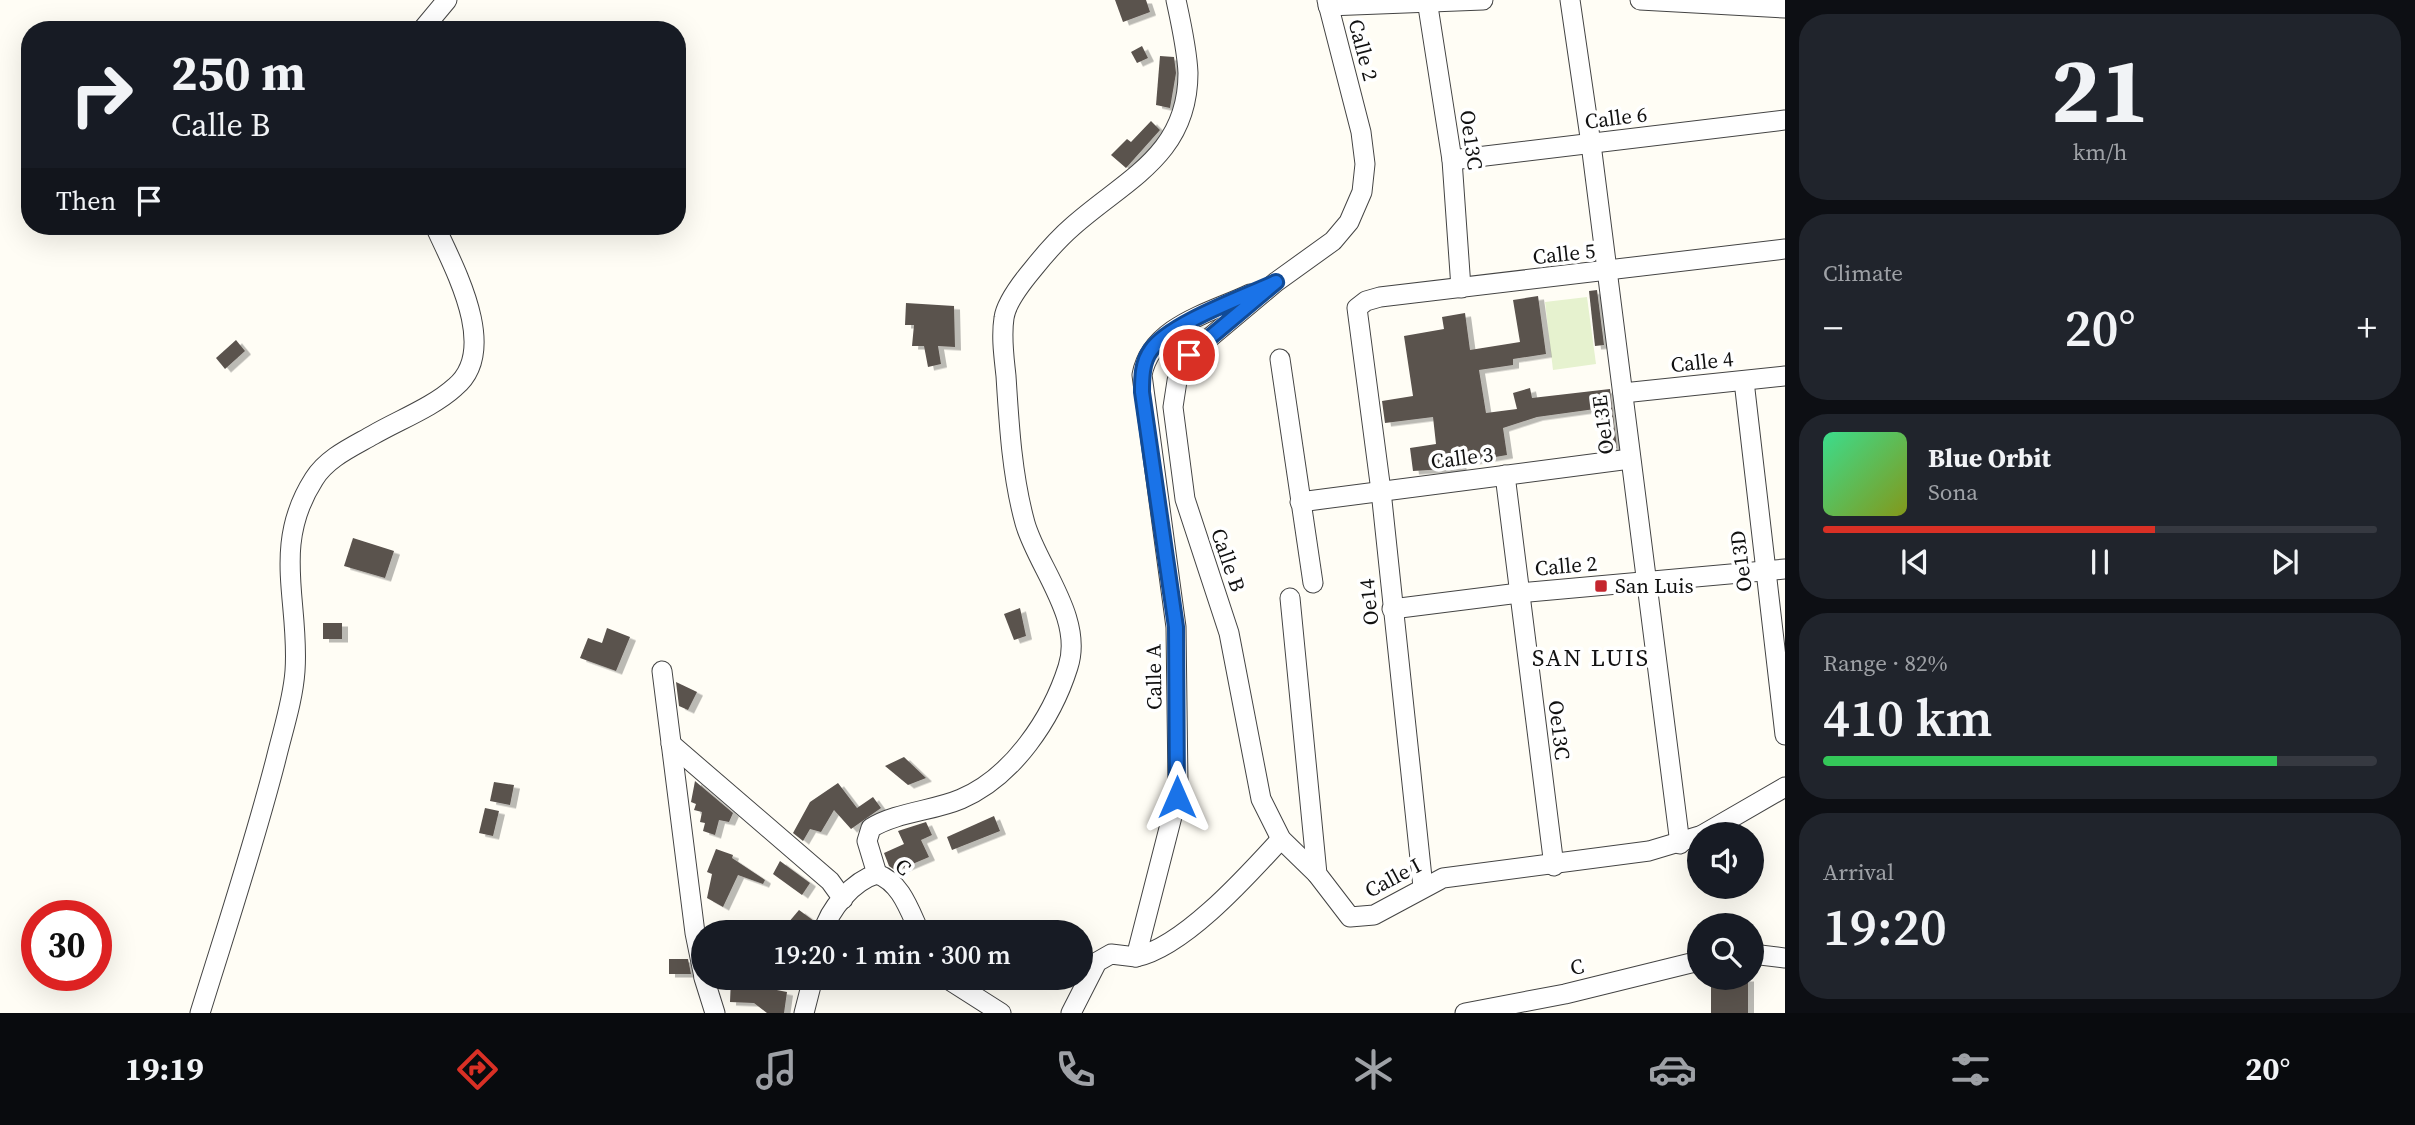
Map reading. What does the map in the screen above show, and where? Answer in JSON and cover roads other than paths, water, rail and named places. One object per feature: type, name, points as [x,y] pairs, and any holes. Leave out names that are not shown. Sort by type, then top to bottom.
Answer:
[{"type":"street","points":[[430,21],[447,0]]},
{"type":"street","points":[[877,874],[867,841],[871,828],[961,799],[994,780],[1041,725],[1068,667],[1070,641],[1058,594],[1032,541],[1022,509],[1012,448],[1004,316],[1028,275],[1047,252],[1073,226],[1144,170],[1176,131],[1182,117],[1188,74],[1175,0]]},
{"type":"street","points":[[1327,3],[1483,0]]},
{"type":"street","name":"Oe13E","points":[[1570,0],[1681,844]]},
{"type":"street","points":[[1640,0],[1785,8]]},
{"type":"street","name":"Oe13C","points":[[1427,1],[1452,160],[1461,288]]},
{"type":"street","name":"Calle 2","points":[[1276,282],[1332,241],[1349,222],[1362,192],[1365,164],[1361,132],[1327,3]]},
{"type":"street","name":"Calle 6","points":[[1452,160],[1785,120]]},
{"type":"street","points":[[200,1013],[263,811],[289,705],[296,654],[288,576],[298,516],[314,479],[332,459],[454,389],[472,366],[473,329],[467,305],[439,235]]},
{"type":"street","name":"Calle 5","points":[[1355,314],[1360,304],[1372,298],[1607,272],[1785,248]]},
{"type":"street","name":"Calle B","points":[[1276,282],[1189,355],[1177,381],[1173,407],[1185,499],[1229,633],[1261,799],[1282,839],[1317,874]]},
{"type":"street","name":"Calle A","points":[[1136,957],[1178,784],[1176,627],[1142,392],[1144,365],[1149,352],[1172,330],[1276,282]]},
{"type":"street","name":"Oe14","points":[[1355,314],[1381,491],[1423,887]]},
{"type":"street","points":[[1280,359],[1313,583]]},
{"type":"street","name":"Calle 4","points":[[1623,393],[1785,376]]},
{"type":"street","name":"Oe13D","points":[[1744,381],[1785,735]]},
{"type":"street","name":"Calle 3","points":[[1300,502],[1630,459]]},
{"type":"street","name":"Oe13C","points":[[1504,475],[1554,866]]},
{"type":"street","name":"Calle 2","points":[[1392,609],[1518,593],[1785,569]]},
{"type":"street","points":[[1290,598],[1317,874]]},
{"type":"street","points":[[662,671],[693,920]]},
{"type":"street","points":[[671,744],[830,881],[843,899]]},
{"type":"street","name":"Calle I","points":[[1723,822],[1785,787]]},
{"type":"street","points":[[1070,1013],[1097,962],[1111,954],[1136,957],[1153,954],[1177,938],[1224,897],[1282,839]]},
{"type":"street","name":"Calle I","points":[[1317,874],[1346,914],[1356,918],[1374,915],[1423,887],[1459,874],[1554,866],[1687,841]]},
{"type":"street","name":"C","points":[[828,920],[859,881],[877,874],[891,882],[900,892],[914,920]]},
{"type":"street","points":[[1764,955],[1785,958]]},
{"type":"street","name":"C","points":[[1479,1012],[1687,964]]},
{"type":"street","points":[[708,990],[715,1013]]},
{"type":"street","points":[[804,1013],[810,990]]},
{"type":"street","points":[[965,990],[1001,1013]]},
{"type":"place","name":"San Luis","points":[[1601,586]]},
{"type":"district","name":"SAN LUIS","points":[[1591,658]]}]
